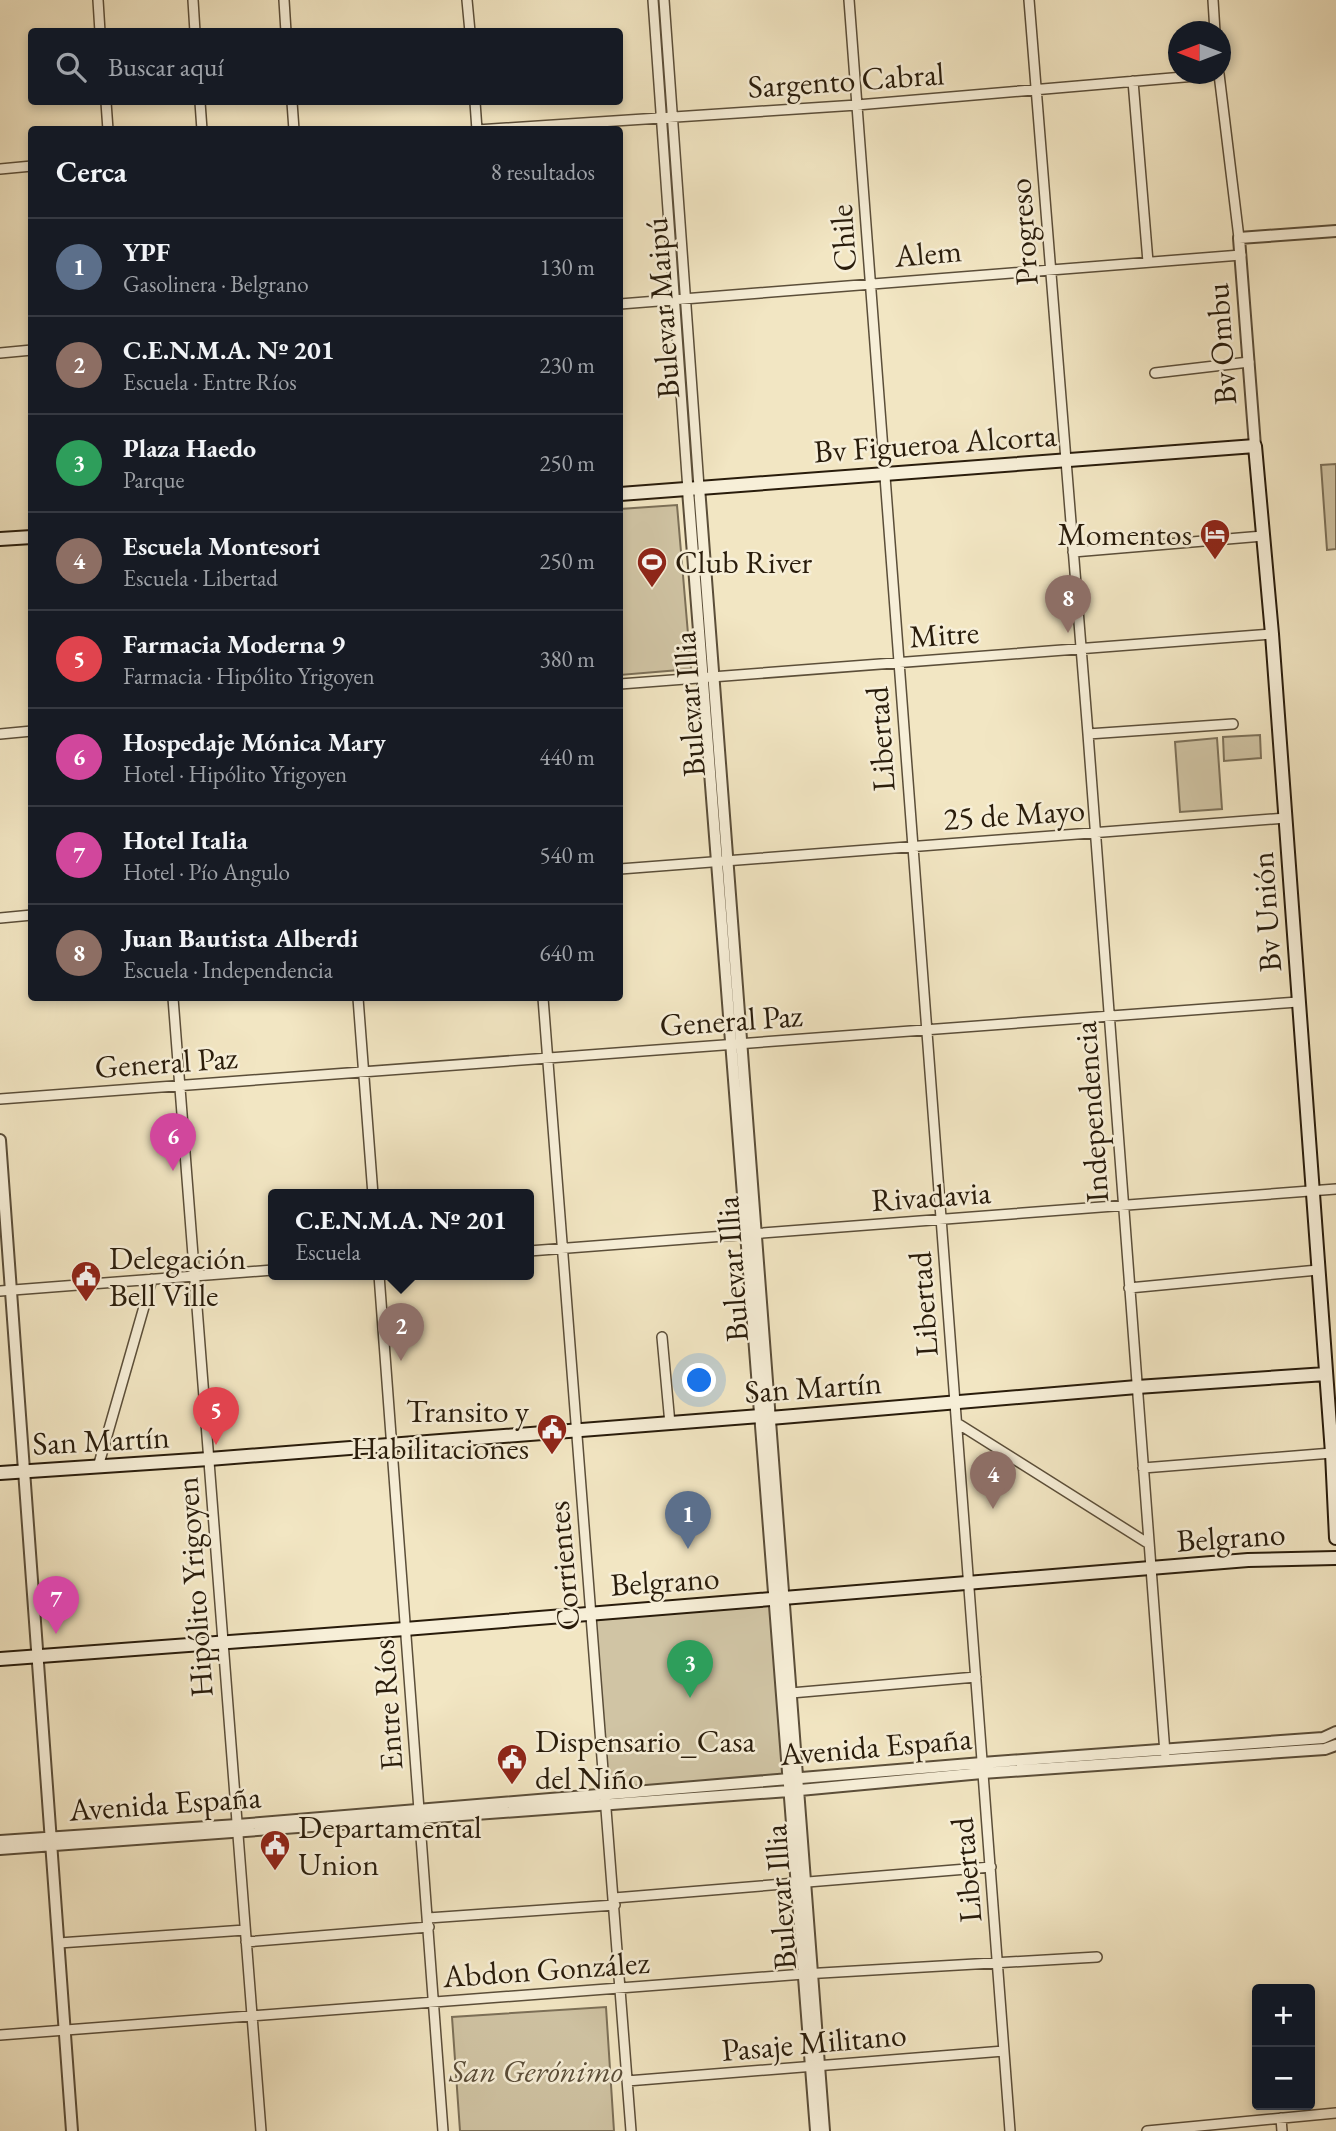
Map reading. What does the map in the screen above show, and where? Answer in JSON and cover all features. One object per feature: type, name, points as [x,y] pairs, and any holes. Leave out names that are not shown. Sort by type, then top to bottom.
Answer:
[{"type":"main road","name":"Bv Figueroa Alcorta","points":[[623,494],[1255,446]]},
{"type":"main road","name":"Bv Unión","points":[[1255,446],[1286,818],[1311,1191],[1331,1374],[1336,1538]]},
{"type":"main road","points":[[0,539],[28,537]]},
{"type":"main road","name":"San Martín","points":[[0,1473],[1331,1374]]},
{"type":"main road","points":[[1335,1559],[1336,1544]]},
{"type":"main road","name":"Belgrano","points":[[0,1659],[405,1629],[1248,1560],[1335,1559]]},
{"type":"street","points":[[98,0],[100,28]]},
{"type":"street","points":[[193,0],[195,28]]},
{"type":"street","points":[[284,0],[286,28]]},
{"type":"street","points":[[467,0],[470,28]]},
{"type":"street","name":"Bulevar Maipú","points":[[653,0],[674,299],[693,489]]},
{"type":"street","name":"Bulevar Maipú","points":[[664,0],[685,299],[693,489]]},
{"type":"street","name":"Chile","points":[[849,0],[885,473]]},
{"type":"street","name":"Progreso","points":[[1030,0],[1065,460]]},
{"type":"street","points":[[1213,0],[1214,21]]},
{"type":"street","name":"Sargento Cabral","points":[[534,126],[857,105],[1168,78]]},
{"type":"street","points":[[1133,81],[1148,262]]},
{"type":"street","points":[[1220,84],[1239,238],[1336,231]]},
{"type":"street","points":[[106,105],[108,126]]},
{"type":"street","points":[[200,105],[202,126]]},
{"type":"street","points":[[292,105],[294,126]]},
{"type":"street","points":[[475,105],[477,126]]},
{"type":"street","points":[[0,169],[28,166]]},
{"type":"street","name":"Bv Ombu","points":[[1239,238],[1255,446]]},
{"type":"street","name":"Alem","points":[[623,304],[1241,255]]},
{"type":"street","points":[[0,353],[28,350]]},
{"type":"street","points":[[1155,373],[1249,362]]},
{"type":"street","name":"Independencia","points":[[1065,460],[1165,1756]]},
{"type":"street","name":"Libertad","points":[[885,473],[1010,2131]]},
{"type":"street","name":"Bulevar Illia","points":[[693,489],[815,2067],[816,2131]]},
{"type":"street","points":[[1073,552],[1263,536]]},
{"type":"street","name":"Mitre","points":[[623,684],[1272,634]]},
{"type":"street","points":[[1088,734],[1233,724]]},
{"type":"street","points":[[0,734],[28,731]]},
{"type":"street","name":"25 de Mayo","points":[[623,869],[1286,818]]},
{"type":"street","points":[[0,918],[28,915]]},
{"type":"street","name":"Hipólito Yrigoyen","points":[[173,1001],[261,2131]]},
{"type":"street","points":[[358,1001],[373,1189]]},
{"type":"street","name":"Corrientes","points":[[543,1001],[576,1431],[593,1612],[631,2131]]},
{"type":"street","name":"General Paz","points":[[0,1100],[1298,1002]]},
{"type":"street","points":[[0,1140],[6,1290],[24,1471],[72,2131]]},
{"type":"street","name":"Rivadavia","points":[[534,1251],[1336,1189]]},
{"type":"street","points":[[6,1290],[268,1270]]},
{"type":"street","points":[[1129,1288],[1318,1270]]},
{"type":"street","points":[[98,1467],[152,1279]]},
{"type":"street","name":"Entre Ríos","points":[[379,1280],[443,2131]]},
{"type":"street","points":[[662,1337],[670,1424]]},
{"type":"street","points":[[957,1423],[1149,1544]]},
{"type":"street","points":[[1143,1468],[1332,1453]]},
{"type":"street","name":"Bulevar Illia","points":[[779,1599],[791,1693],[793,1785]]},
{"type":"street","points":[[791,1693],[976,1677]]},
{"type":"street","name":"Avenida España","points":[[1165,1756],[1323,1738],[1336,1732]]},
{"type":"street","name":"Avenida España","points":[[0,1849],[51,1842],[982,1768],[1325,1749],[1336,1745]]},
{"type":"street","name":"Avenida España","points":[[0,1841],[51,1842]]},
{"type":"street","points":[[246,1942],[801,1881],[990,1867]]},
{"type":"street","points":[[59,1943],[245,1930]]},
{"type":"street","name":"Abdon González","points":[[0,2035],[808,1974],[1097,1957]]},
{"type":"street","name":"Pasaje Militano","points":[[627,2081],[1004,2050]]},
{"type":"street","name":"Bulevar Illia","points":[[815,2067],[824,2131]]},
{"type":"street","points":[[1147,2131],[1196,2129],[1336,2113]]},
{"type":"street","points":[[1281,2118],[1282,2131]]},
{"type":"green space","points":[[1336,464],[1336,549],[1327,550],[1321,465]]},
{"type":"green space","name":"Club River","points":[[677,505],[691,669],[623,675],[623,509]]},
{"type":"green space","points":[[1260,735],[1261,758],[1224,761],[1223,737]]},
{"type":"green space","points":[[1217,738],[1222,809],[1180,812],[1175,742]]},
{"type":"green space","points":[[771,1605],[785,1776],[608,1791],[594,1620]]},
{"type":"green space","name":"San Gerónimo","points":[[606,2007],[614,2131],[460,2131],[452,2017]]},
{"type":"place","name":"Momentos","points":[[1215,561]]},
{"type":"place","name":"Club River","points":[[652,589]]},
{"type":"place","name":"Juan Bautista Alberdi","points":[[1068,633]]},
{"type":"place","name":"Hospedaje Mónica Mary","points":[[173,1171]]},
{"type":"place","name":"Delegación Bell Ville","points":[[86,1303]]},
{"type":"place","name":"C.E.N.M.A. Nº 201","points":[[401,1361]]},
{"type":"place","name":"Farmacia Moderna 9","points":[[216,1445]]},
{"type":"place","name":"Transito y Habilitaciones","points":[[552,1456]]},
{"type":"place","name":"Escuela Montesori","points":[[993,1509]]},
{"type":"place","name":"YPF","points":[[688,1549]]},
{"type":"place","name":"Hotel Italia","points":[[56,1634]]},
{"type":"place","name":"Plaza Haedo","points":[[690,1698]]},
{"type":"place","name":"Dispensario_Casa del Niño","points":[[512,1786]]},
{"type":"place","name":"Departamental Union","points":[[275,1872]]}]
